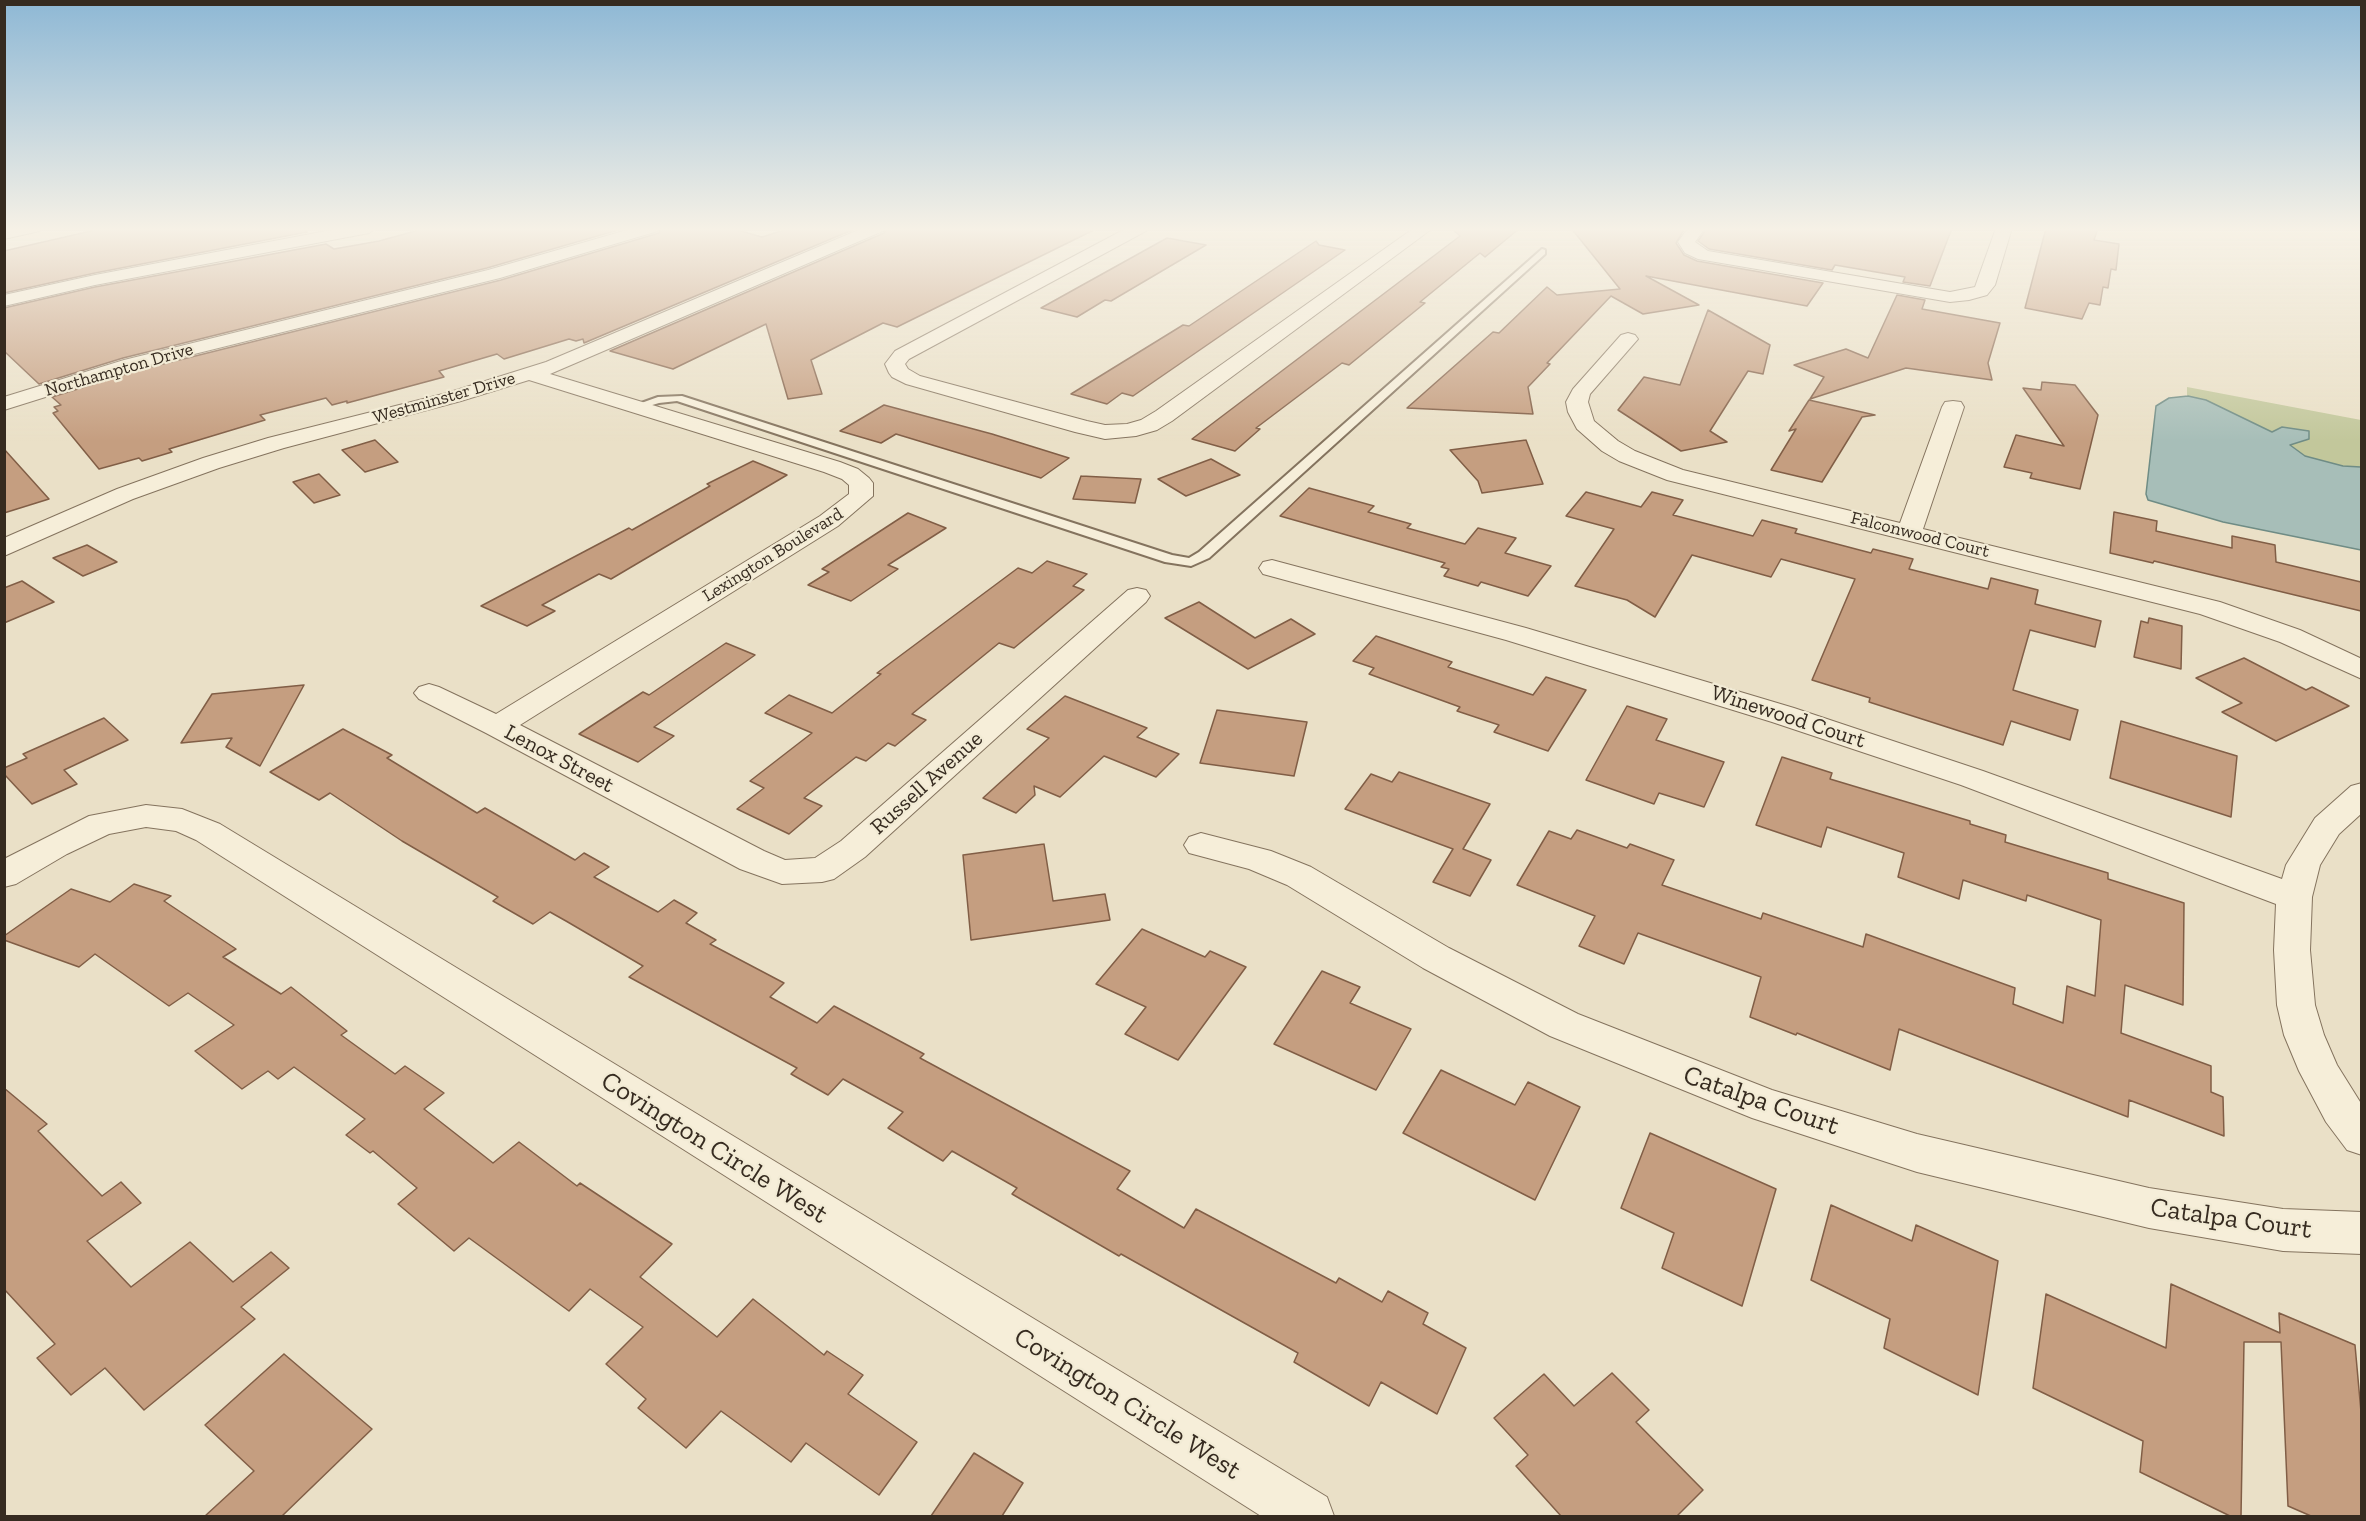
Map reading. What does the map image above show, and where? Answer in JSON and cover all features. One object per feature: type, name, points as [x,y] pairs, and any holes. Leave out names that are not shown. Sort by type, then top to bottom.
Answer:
[{"type":"street","name":"Northampton Drive","points":[[4,404],[131,364],[391,299]]},
{"type":"street","name":"Westminster Drive","points":[[4,548],[125,494],[211,463],[530,374],[710,299]]},
{"type":"street","points":[[1007,299],[902,355],[895,364],[899,374],[913,380],[1083,428],[1105,432],[1128,431],[1149,425],[1164,416],[1326,299]]},
{"type":"street","name":"Falconwood Court","points":[[1628,339],[1580,393],[1577,402],[1585,424],[1610,446],[1651,467],[2210,608],[2290,636],[2361,670]]},
{"type":"street","name":"Lexington Boulevard","points":[[497,726],[829,521],[861,496],[861,483],[850,474],[639,406],[530,374]]},
{"type":"street","points":[[1909,532],[1953,407]]},
{"type":"street","name":"Winewood Court","points":[[1272,568],[1516,634],[1783,715],[1972,778],[2294,897]]},
{"type":"street","name":"Russell Avenue","points":[[689,828],[782,872],[822,870],[853,849],[1137,596]]},
{"type":"street","name":"Lenox Street","points":[[429,693],[497,726],[689,828]]},
{"type":"street","points":[[2361,794],[2327,826],[2303,865],[2294,897],[2292,950],[2296,1005],[2304,1035],[2336,1100],[2361,1137]]},
{"type":"street","name":"Covington Circle West","points":[[4,874],[56,846],[109,823],[146,816],[182,820],[237,848],[400,953],[1308,1516]]},
{"type":"street","name":"Catalpa Court","points":[[1201,845],[1260,861],[1299,876],[1436,958],[1564,1025],[1767,1106],[1917,1153],[2149,1208],[2283,1230],[2361,1233]]},
{"type":"lane","points":[[639,406],[658,400],[678,398],[1170,559],[1191,562],[1204,555],[1490,299]]},
{"type":"green space","points":[[2187,387],[2361,420],[2361,467],[2343,466],[2305,456],[2272,432],[2206,400],[2187,396]]},
{"type":"water","points":[[2188,396],[2206,400],[2272,432],[2282,427],[2309,431],[2309,439],[2290,445],[2305,456],[2343,466],[2361,467],[2361,550],[2223,522],[2148,500],[2146,494],[2156,406],[2169,398]]},
{"type":"building","points":[[43,299],[362,299],[123,358],[39,384],[4,351],[4,308]]},
{"type":"building","points":[[425,299],[688,299],[584,343],[583,339],[576,341],[569,339],[504,359],[497,354],[439,371],[444,377],[347,403],[347,401],[332,405],[326,398],[260,415],[265,420],[169,449],[172,452],[142,461],[139,458],[99,469],[53,413],[58,411],[54,407],[61,405],[52,397],[139,370]]},
{"type":"building","points":[[731,299],[954,299],[897,327],[883,323],[811,360],[822,394],[788,399],[766,324],[673,369],[610,351]]},
{"type":"building","points":[[1057,299],[1114,299],[1105,300],[1077,317],[1041,308]]},
{"type":"building","points":[[1229,299],[1274,299],[1133,396],[1122,393],[1107,404],[1071,394],[1183,325],[1189,326]]},
{"type":"building","points":[[1377,299],[1424,299],[1420,302],[1425,303],[1349,365],[1342,363],[1256,428],[1260,429],[1235,451],[1192,439]]},
{"type":"building","points":[[1534,299],[1608,299],[1547,363],[1550,364],[1528,387],[1533,414],[1407,408],[1493,332],[1499,333]]},
{"type":"building","points":[[1616,299],[1688,299],[1699,305],[1643,314]]},
{"type":"building","points":[[1769,299],[1812,299],[1807,306]]},
{"type":"building","points":[[1895,299],[1925,300],[1922,309],[2000,323],[1988,363],[1992,380],[1906,368],[1810,399],[1824,377],[1794,365],[1846,349],[1868,358]]},
{"type":"building","points":[[2027,299],[2101,299],[2100,305],[2089,303],[2082,319],[2025,308]]},
{"type":"building","points":[[1708,310],[1770,345],[1763,374],[1748,371],[1710,431],[1727,442],[1681,451],[1618,410],[1644,377],[1680,385]]},
{"type":"building","points":[[2042,382],[2075,385],[2098,415],[2080,489],[2030,478],[2032,473],[2004,467],[2016,435],[2064,446],[2023,388],[2041,390]]},
{"type":"building","points":[[1809,400],[1875,415],[1862,417],[1822,482],[1771,470],[1796,429],[1789,431]]},
{"type":"building","points":[[884,405],[992,434],[1069,458],[1041,478],[896,434],[881,443],[840,431]]},
{"type":"building","points":[[375,440],[398,462],[365,472],[342,450]]},
{"type":"building","points":[[1526,440],[1543,484],[1482,493],[1478,481],[1450,450]]},
{"type":"building","points":[[4,449],[49,499],[4,513]]},
{"type":"building","points":[[1211,459],[1240,475],[1186,496],[1158,479]]},
{"type":"building","points":[[753,461],[787,475],[611,579],[599,574],[542,605],[555,611],[527,626],[481,606],[629,528],[632,530],[710,486],[707,484]]},
{"type":"building","points":[[319,474],[340,495],[314,503],[293,482]]},
{"type":"building","points":[[1081,476],[1141,479],[1135,503],[1073,499]]},
{"type":"building","points":[[1309,488],[1374,506],[1368,512],[1411,524],[1407,528],[1465,544],[1478,528],[1516,538],[1505,553],[1551,566],[1528,596],[1481,582],[1478,586],[1444,576],[1449,569],[1441,567],[1445,563],[1280,516]]},
{"type":"building","points":[[1586,492],[1641,507],[1652,492],[1683,500],[1673,515],[1753,536],[1762,520],[1797,529],[1795,533],[1871,553],[1873,549],[1913,559],[1909,569],[1988,589],[1991,578],[2038,590],[2035,604],[2101,621],[2095,647],[2030,630],[2013,690],[2078,710],[2070,740],[2011,721],[2003,745],[1869,702],[1870,698],[1812,680],[1855,579],[1781,559],[1771,577],[1692,555],[1655,617],[1627,600],[1575,586],[1614,529],[1566,516]]},
{"type":"building","points":[[2114,512],[2157,521],[2156,531],[2232,548],[2232,536],[2275,545],[2276,562],[2361,582],[2361,611],[2154,561],[2153,563],[2110,553]]},
{"type":"building","points":[[908,513],[946,528],[888,565],[898,569],[851,601],[808,585],[829,572],[822,569]]},
{"type":"building","points":[[87,545],[117,562],[83,576],[53,558]]},
{"type":"building","points":[[1047,561],[1087,574],[1073,586],[1084,590],[1014,648],[999,643],[912,714],[926,720],[895,746],[888,743],[866,761],[856,757],[804,798],[822,806],[789,834],[737,809],[764,788],[750,781],[812,733],[765,713],[789,695],[832,713],[881,674],[877,673],[1018,568],[1032,573]]},
{"type":"building","points":[[22,581],[54,602],[4,623],[4,588]]},
{"type":"building","points":[[1199,602],[1255,638],[1291,619],[1315,634],[1248,669],[1165,618]]},
{"type":"building","points":[[2149,618],[2182,626],[2181,669],[2134,657],[2141,621],[2148,623]]},
{"type":"building","points":[[1376,636],[1452,662],[1448,667],[1533,695],[1546,677],[1586,690],[1548,751],[1494,732],[1499,725],[1457,711],[1460,707],[1369,674],[1374,668],[1353,661]]},
{"type":"building","points":[[726,643],[755,655],[654,727],[674,736],[638,762],[579,734],[643,692],[649,695]]},
{"type":"building","points":[[2244,658],[2306,690],[2312,687],[2349,706],[2276,741],[2222,712],[2242,703],[2196,678]]},
{"type":"building","points":[[304,685],[260,766],[226,747],[232,738],[181,743],[212,694]]},
{"type":"building","points":[[1065,696],[1147,728],[1137,737],[1179,754],[1156,777],[1104,756],[1060,797],[1034,786],[1035,795],[1016,813],[983,798],[1049,738],[1027,729]]},
{"type":"building","points":[[1627,706],[1667,719],[1656,740],[1724,762],[1704,807],[1659,793],[1654,804],[1586,780]]},
{"type":"building","points":[[1217,710],[1307,722],[1294,776],[1200,763]]},
{"type":"building","points":[[104,718],[128,740],[64,770],[77,784],[32,804],[4,774],[4,768],[27,758],[23,754]]},
{"type":"building","points":[[2121,721],[2237,756],[2231,817],[2110,778]]},
{"type":"building","points":[[343,729],[392,755],[387,758],[477,813],[485,808],[575,860],[584,853],[609,867],[594,877],[658,912],[674,900],[697,913],[686,923],[716,940],[710,944],[784,983],[770,997],[817,1023],[834,1006],[924,1054],[920,1058],[1130,1171],[1117,1189],[1184,1228],[1196,1209],[1336,1283],[1339,1278],[1382,1302],[1388,1291],[1428,1313],[1423,1324],[1466,1348],[1437,1414],[1381,1382],[1369,1406],[1294,1362],[1298,1353],[1121,1254],[1119,1256],[1012,1194],[1017,1188],[952,1151],[943,1161],[888,1128],[903,1112],[843,1079],[828,1095],[791,1074],[797,1068],[629,977],[643,966],[566,921],[550,912],[533,924],[493,901],[498,897],[402,841],[330,793],[319,800],[270,772]]},
{"type":"building","points":[[1782,757],[1832,773],[1830,779],[1970,821],[1970,824],[2006,835],[2005,842],[2108,873],[2108,879],[2184,903],[2183,1005],[2125,985],[2121,1033],[2211,1066],[2211,1092],[2223,1097],[2224,1136],[2129,1100],[2128,1117],[1899,1029],[1890,1070],[1750,1017],[1761,977],[1638,933],[1624,964],[1579,946],[1595,916],[1517,885],[1549,831],[1571,839],[1577,830],[1627,848],[1630,844],[1674,860],[1662,885],[1761,919],[1763,913],[1863,947],[1866,934],[2015,988],[2013,1004],[2063,1023],[2067,986],[2095,996],[2101,920],[2027,895],[2026,901],[1963,880],[1959,899],[1898,877],[1904,853],[1827,827],[1821,847],[1756,825]]},
{"type":"building","points":[[1399,772],[1490,804],[1463,849],[1491,860],[1470,896],[1433,882],[1453,849],[1345,809],[1371,774],[1392,782]]},
{"type":"building","points":[[1044,844],[1053,901],[1105,894],[1110,920],[971,940],[963,855]]},
{"type":"building","points":[[134,884],[171,896],[164,901],[236,949],[223,957],[281,994],[291,987],[347,1031],[341,1035],[395,1074],[405,1066],[444,1093],[424,1109],[493,1163],[519,1142],[577,1186],[580,1183],[672,1244],[640,1277],[717,1337],[753,1299],[824,1355],[827,1351],[863,1375],[848,1394],[917,1442],[879,1495],[806,1443],[791,1462],[721,1411],[686,1448],[638,1408],[646,1399],[606,1364],[643,1327],[590,1289],[569,1311],[469,1238],[454,1251],[398,1204],[417,1188],[373,1151],[370,1153],[346,1135],[365,1119],[294,1067],[278,1079],[268,1071],[242,1089],[195,1051],[234,1025],[188,993],[169,1006],[95,954],[79,967],[4,940],[4,936],[71,889],[110,902]]},
{"type":"building","points":[[1142,929],[1205,957],[1210,951],[1246,967],[1178,1060],[1125,1034],[1146,1007],[1096,984]]},
{"type":"building","points":[[1322,971],[1360,987],[1350,1003],[1411,1029],[1376,1090],[1274,1044]]},
{"type":"building","points":[[1441,1070],[1515,1105],[1528,1082],[1580,1107],[1535,1200],[1403,1133]]},
{"type":"building","points":[[4,1088],[47,1124],[38,1131],[102,1196],[121,1182],[141,1203],[87,1241],[131,1287],[190,1242],[233,1282],[271,1252],[289,1268],[241,1307],[255,1319],[144,1410],[105,1368],[71,1395],[37,1358],[55,1344],[4,1289]]},
{"type":"building","points":[[1650,1133],[1776,1189],[1742,1306],[1662,1268],[1674,1233],[1621,1208]]},
{"type":"building","points":[[1831,1205],[1912,1241],[1916,1225],[1998,1261],[1978,1395],[1884,1348],[1890,1319],[1811,1280]]},
{"type":"building","points":[[2171,1284],[2280,1333],[2279,1313],[2355,1345],[2361,1412],[2361,1516],[2311,1516],[2288,1506],[2281,1342],[2244,1342],[2241,1516],[2230,1516],[2140,1472],[2143,1441],[2033,1388],[2046,1294],[2166,1348]]},
{"type":"building","points":[[284,1354],[372,1429],[282,1516],[205,1516],[254,1471],[205,1425]]},
{"type":"building","points":[[1612,1373],[1649,1410],[1636,1422],[1703,1490],[1677,1516],[1561,1516],[1516,1466],[1528,1455],[1494,1418],[1544,1374],[1574,1406]]},
{"type":"building","points":[[974,1453],[1023,1483],[1002,1516],[931,1516]]}]
